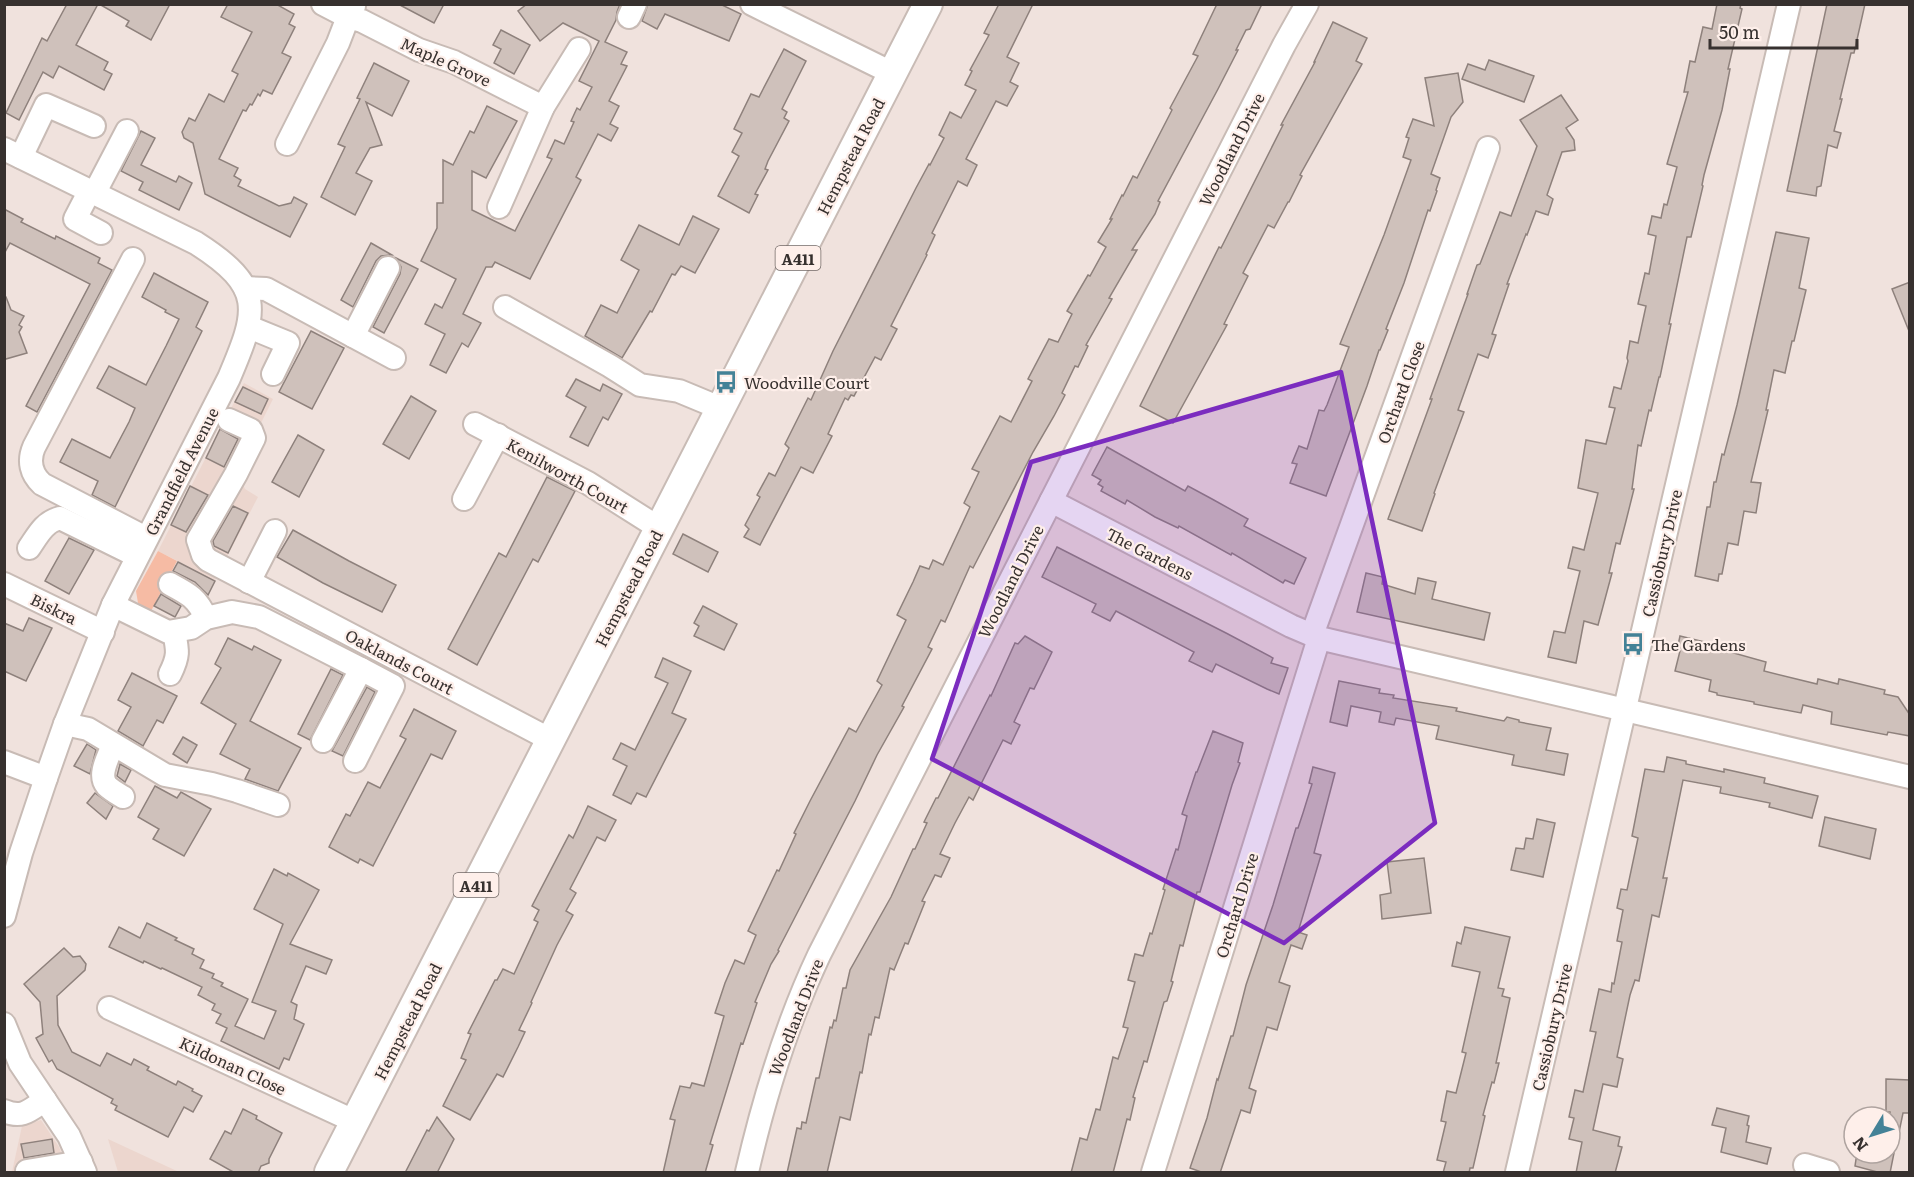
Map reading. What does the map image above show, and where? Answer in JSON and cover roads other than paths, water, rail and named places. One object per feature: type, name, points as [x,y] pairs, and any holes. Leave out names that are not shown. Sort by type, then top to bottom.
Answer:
[{"type":"main road","name":"Hempstead Road","points":[[329,1173],[928,4]]},
{"type":"street","name":"Maple Grove","points":[[323,4],[351,11],[362,21],[419,50],[453,62],[543,107]]},
{"type":"street","points":[[752,4],[892,73]]},
{"type":"street","name":"Woodland Drive","points":[[747,1173],[773,1072],[803,989],[819,955],[1307,4]]},
{"type":"street","name":"Cassiobury Drive","points":[[1517,1173],[1789,4]]},
{"type":"street","points":[[287,144],[338,43],[351,11]]},
{"type":"street","points":[[499,207],[543,107],[579,49]]},
{"type":"street","points":[[13,153],[46,105],[94,126]]},
{"type":"street","points":[[101,233],[75,219],[127,131]]},
{"type":"street","name":"Orchard Close","points":[[1316,637],[1488,148]]},
{"type":"street","name":"Grandfield Avenue","points":[[4,916],[21,853],[65,724],[113,605],[229,378],[249,327],[250,306],[245,288],[226,264],[196,243],[13,153]]},
{"type":"street","points":[[134,259],[34,447],[30,460],[33,473],[42,484],[142,547]]},
{"type":"street","points":[[353,336],[388,268]]},
{"type":"street","points":[[245,288],[266,289],[394,358]]},
{"type":"street","points":[[505,307],[610,366],[640,386],[679,391],[720,408]]},
{"type":"street","points":[[249,327],[288,343],[273,374]]},
{"type":"street","name":"Oaklands Court","points":[[229,420],[251,430],[254,438],[198,540],[203,555],[208,560],[551,740]]},
{"type":"street","name":"Kenilworth Court","points":[[475,424],[588,483],[659,528]]},
{"type":"street","points":[[464,499],[498,435]]},
{"type":"street","name":"The Gardens","points":[[1051,501],[1316,637],[1910,777]]},
{"type":"street","points":[[29,548],[45,525],[60,518],[142,547]]},
{"type":"street","points":[[249,582],[274,531]]},
{"type":"street","name":"Biskra","points":[[4,584],[103,632]]},
{"type":"street","points":[[170,584],[196,600],[206,618]]},
{"type":"street","points":[[113,605],[168,632],[190,627],[206,618],[232,612],[260,617],[393,686],[355,761]]},
{"type":"street","points":[[170,674],[177,659],[178,650],[174,632]]},
{"type":"street","name":"Orchard Drive","points":[[1153,1173],[1316,637]]},
{"type":"street","points":[[323,741],[361,669]]},
{"type":"street","points":[[65,724],[88,729],[165,775],[237,790],[278,805]]},
{"type":"street","points":[[113,745],[103,771],[104,780],[106,786],[123,797]]},
{"type":"street","points":[[4,762],[46,778]]},
{"type":"street","name":"Kildonan Close","points":[[109,1008],[356,1122]]},
{"type":"street","points":[[4,1024],[20,1063],[69,1136],[83,1167],[27,1171]]},
{"type":"street","points":[[4,1110],[13,1114],[22,1114],[45,1100]]},
{"type":"street","points":[[1806,1165],[1828,1173]]},
{"type":"place","name":"Woodville Court","points":[[726,382]]},
{"type":"place","name":"The Gardens","points":[[1633,644]]}]
